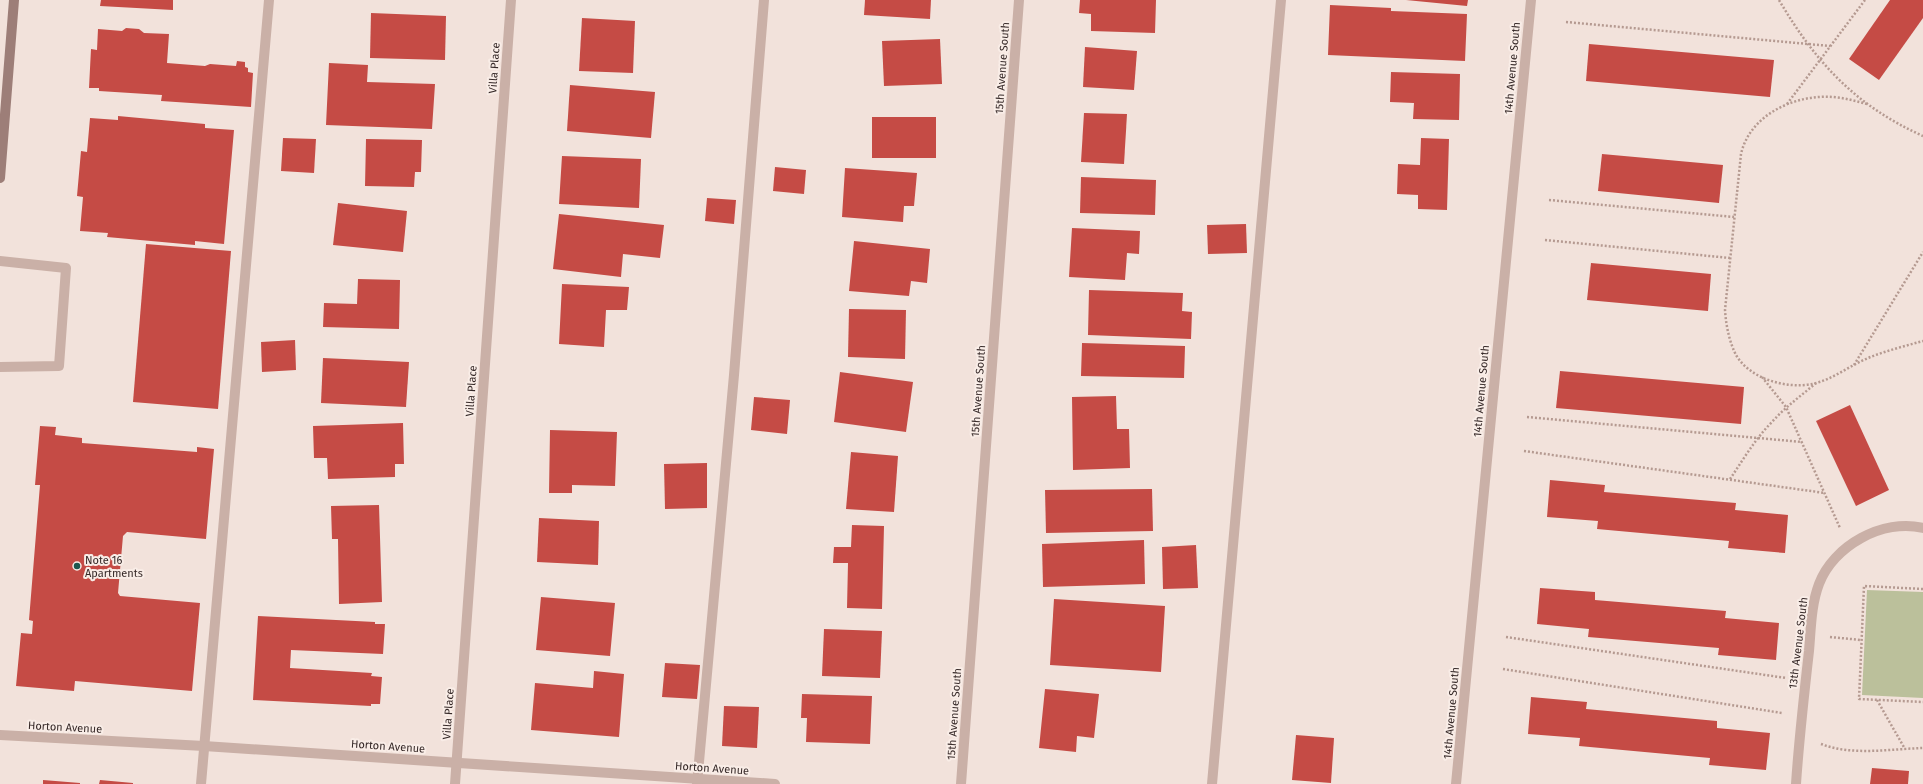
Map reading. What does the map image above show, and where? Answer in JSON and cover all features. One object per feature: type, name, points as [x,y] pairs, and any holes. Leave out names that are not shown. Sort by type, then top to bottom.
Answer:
[{"type":"main road","points":[[0,178],[14,0]]},
{"type":"street","points":[[201,784],[269,0]]},
{"type":"street","name":"Villa Place","points":[[454,784],[511,0]]},
{"type":"street","points":[[697,781],[734,375],[764,0]]},
{"type":"street","name":"15th Avenue South","points":[[961,784],[1019,0]]},
{"type":"street","points":[[1212,784],[1281,0]]},
{"type":"street","name":"14th Avenue South","points":[[1456,784],[1531,0]]},
{"type":"street","points":[[0,262],[66,268],[59,366],[0,367]]},
{"type":"street","name":"13th Avenue South","points":[[1796,784],[1811,634],[1816,595],[1822,578],[1834,559],[1859,539],[1885,529],[1901,526],[1923,528]]},
{"type":"street","name":"Horton Avenue","points":[[0,735],[204,746],[697,781],[775,784]]},
{"type":"path","points":[[1780,0],[1820,60],[1832,74],[1866,104],[1891,120],[1923,136]]},
{"type":"path","points":[[1787,105],[1865,0]]},
{"type":"path","points":[[1566,22],[1830,46]]},
{"type":"path","points":[[1818,382],[1794,385],[1781,384],[1760,375],[1743,364],[1736,355],[1728,332],[1725,310],[1743,144],[1757,124],[1787,105],[1806,98],[1832,97],[1866,104]]},
{"type":"path","points":[[1549,200],[1734,217]]},
{"type":"path","points":[[1545,240],[1730,258]]},
{"type":"path","points":[[1854,365],[1923,252]]},
{"type":"path","points":[[1730,480],[1758,438],[1786,407],[1818,382],[1867,358],[1923,341]]},
{"type":"path","points":[[1760,375],[1786,407],[1849,547]]},
{"type":"path","points":[[1528,417],[1802,442]]},
{"type":"path","points":[[1524,451],[1825,493]]},
{"type":"path","points":[[1923,589],[1864,586],[1858,699],[1923,702]]},
{"type":"path","points":[[1811,634],[1861,640]]},
{"type":"path","points":[[1506,637],[1806,681]]},
{"type":"path","points":[[1503,669],[1802,716]]},
{"type":"path","points":[[1877,700],[1905,749]]},
{"type":"path","points":[[1800,736],[1838,749],[1923,748]]},
{"type":"green space","points":[[1867,590],[1923,592],[1923,698],[1862,695]]},
{"type":"building","points":[[101,0],[173,0],[173,10],[100,6]]},
{"type":"building","points":[[865,0],[931,0],[930,19],[864,15]]},
{"type":"building","points":[[1080,0],[1156,0],[1155,33],[1091,31],[1091,14],[1079,13]]},
{"type":"building","points":[[1406,0],[1468,0],[1467,6]]},
{"type":"building","points":[[1890,0],[1923,0],[1923,18],[1879,80],[1849,59]]},
{"type":"building","points":[[1330,5],[1391,8],[1391,11],[1467,14],[1465,61],[1328,55]]},
{"type":"building","points":[[371,13],[446,16],[445,60],[370,58]]},
{"type":"building","points":[[582,18],[635,21],[633,73],[579,71]]},
{"type":"building","points":[[126,28],[139,29],[144,33],[169,34],[167,63],[205,66],[210,64],[236,66],[237,61],[245,62],[245,67],[248,68],[248,72],[253,73],[251,107],[161,101],[162,95],[99,91],[99,88],[89,88],[91,49],[97,50],[98,29],[122,31]]},
{"type":"building","points":[[940,39],[942,84],[884,86],[882,41]]},
{"type":"building","points":[[1589,44],[1774,60],[1770,97],[1586,81]]},
{"type":"building","points":[[1085,47],[1137,51],[1134,90],[1083,87]]},
{"type":"building","points":[[329,63],[368,65],[367,82],[435,84],[432,129],[326,125]]},
{"type":"building","points":[[1391,72],[1460,74],[1459,120],[1413,119],[1414,103],[1390,102]]},
{"type":"building","points":[[570,85],[655,92],[651,138],[567,131]]},
{"type":"building","points":[[1084,113],[1127,114],[1124,164],[1081,162]]},
{"type":"building","points":[[118,116],[205,124],[205,128],[234,130],[224,244],[195,241],[195,245],[107,237],[108,233],[80,231],[83,197],[77,196],[81,151],[87,152],[90,118],[118,120]]},
{"type":"building","points":[[872,117],[936,117],[936,158],[872,158]]},
{"type":"building","points":[[283,138],[316,139],[314,173],[281,171]]},
{"type":"building","points":[[1421,138],[1449,139],[1447,210],[1418,209],[1418,195],[1397,194],[1398,164],[1420,165]]},
{"type":"building","points":[[366,139],[422,140],[421,172],[415,172],[414,187],[365,186]]},
{"type":"building","points":[[1602,154],[1723,165],[1719,203],[1598,191]]},
{"type":"building","points":[[562,156],[641,159],[639,208],[559,204]]},
{"type":"building","points":[[775,167],[806,170],[804,194],[773,191]]},
{"type":"building","points":[[845,168],[917,173],[914,206],[904,206],[903,222],[842,217]]},
{"type":"building","points":[[1081,177],[1156,180],[1155,215],[1080,213]]},
{"type":"building","points":[[707,198],[736,200],[734,224],[705,221]]},
{"type":"building","points":[[338,203],[407,211],[403,252],[333,245]]},
{"type":"building","points":[[559,214],[664,225],[660,258],[623,254],[621,277],[553,269]]},
{"type":"building","points":[[1246,224],[1247,253],[1208,254],[1207,225]]},
{"type":"building","points":[[1072,228],[1140,231],[1139,254],[1127,253],[1125,280],[1069,277]]},
{"type":"building","points":[[854,241],[930,249],[927,283],[911,281],[909,296],[849,291]]},
{"type":"building","points":[[146,244],[231,251],[218,409],[133,402]]},
{"type":"building","points":[[1591,263],[1711,274],[1708,311],[1587,300]]},
{"type":"building","points":[[358,279],[400,280],[399,329],[323,327],[324,303],[357,304]]},
{"type":"building","points":[[562,284],[629,287],[627,310],[606,310],[604,347],[559,344]]},
{"type":"building","points":[[1089,290],[1183,293],[1182,311],[1192,312],[1191,339],[1088,335]]},
{"type":"building","points":[[849,309],[906,310],[905,359],[848,357]]},
{"type":"building","points":[[295,340],[296,370],[262,372],[261,342]]},
{"type":"building","points":[[1082,343],[1185,346],[1184,378],[1081,376]]},
{"type":"building","points":[[323,358],[409,362],[406,407],[321,403]]},
{"type":"building","points":[[1560,371],[1744,387],[1741,424],[1556,408]]},
{"type":"building","points":[[840,372],[913,382],[906,432],[834,422]]},
{"type":"building","points":[[1116,396],[1117,429],[1129,429],[1130,468],[1073,470],[1072,397]]},
{"type":"building","points":[[754,397],[790,400],[787,434],[751,430]]},
{"type":"building","points":[[1850,405],[1889,490],[1856,506],[1816,421]]},
{"type":"building","points":[[403,423],[404,464],[395,464],[395,477],[328,479],[327,458],[314,458],[313,426]]},
{"type":"building","name":"Note 16 Apartments","points":[[40,426],[56,427],[55,435],[82,438],[82,443],[197,452],[197,447],[214,449],[206,539],[127,532],[123,536],[118,593],[120,596],[200,603],[192,691],[75,681],[74,691],[16,686],[21,633],[32,634],[33,621],[29,620],[40,485],[35,485]]},
{"type":"building","points":[[550,430],[617,432],[615,486],[572,485],[572,493],[549,493]]},
{"type":"building","points":[[851,452],[898,456],[894,512],[846,509]]},
{"type":"building","points":[[707,463],[707,508],[665,509],[664,464]]},
{"type":"building","points":[[1550,480],[1605,485],[1604,492],[1736,503],[1735,510],[1788,515],[1785,553],[1728,548],[1729,541],[1597,529],[1598,521],[1547,517]]},
{"type":"building","points":[[1152,489],[1153,531],[1046,533],[1045,490]]},
{"type":"building","points":[[379,505],[382,602],[339,604],[338,539],[332,539],[331,506]]},
{"type":"building","points":[[539,518],[599,521],[598,565],[537,562]]},
{"type":"building","points":[[852,525],[884,526],[882,609],[847,608],[848,563],[833,563],[834,547],[851,547]]},
{"type":"building","points":[[1144,540],[1145,584],[1043,587],[1042,544]]},
{"type":"building","points":[[1196,545],[1198,588],[1163,589],[1162,547]]},
{"type":"building","points":[[1540,588],[1595,592],[1595,600],[1726,611],[1725,618],[1779,623],[1776,660],[1718,655],[1719,648],[1588,637],[1589,629],[1537,624]]},
{"type":"building","points":[[541,597],[615,603],[610,656],[536,650]]},
{"type":"building","points":[[1054,599],[1165,606],[1161,672],[1050,665]]},
{"type":"building","points":[[258,616],[375,622],[375,624],[385,624],[383,654],[291,650],[290,668],[372,673],[371,676],[382,677],[380,704],[371,704],[371,706],[253,700]]},
{"type":"building","points":[[824,629],[882,631],[880,678],[822,676]]},
{"type":"building","points":[[665,663],[700,665],[697,699],[662,697]]},
{"type":"building","points":[[594,671],[624,674],[619,737],[531,730],[535,683],[593,688]]},
{"type":"building","points":[[1045,689],[1099,694],[1094,738],[1077,736],[1076,752],[1039,748]]},
{"type":"building","points":[[802,694],[872,696],[870,744],[806,742],[807,718],[801,718]]},
{"type":"building","points":[[1531,697],[1587,702],[1586,709],[1717,721],[1717,728],[1770,733],[1766,770],[1709,765],[1710,758],[1579,746],[1580,738],[1528,734]]},
{"type":"building","points":[[724,706],[759,707],[757,748],[722,746]]},
{"type":"building","points":[[1296,735],[1334,738],[1331,783],[1292,780]]},
{"type":"building","points":[[1872,768],[1909,771],[1908,784],[1870,784]]},
{"type":"building","points":[[43,780],[80,783],[80,784],[43,784]]},
{"type":"building","points":[[100,780],[133,783],[133,784],[99,784]]},
{"type":"place","name":"Note 16 Apartments","points":[[77,566]]}]
